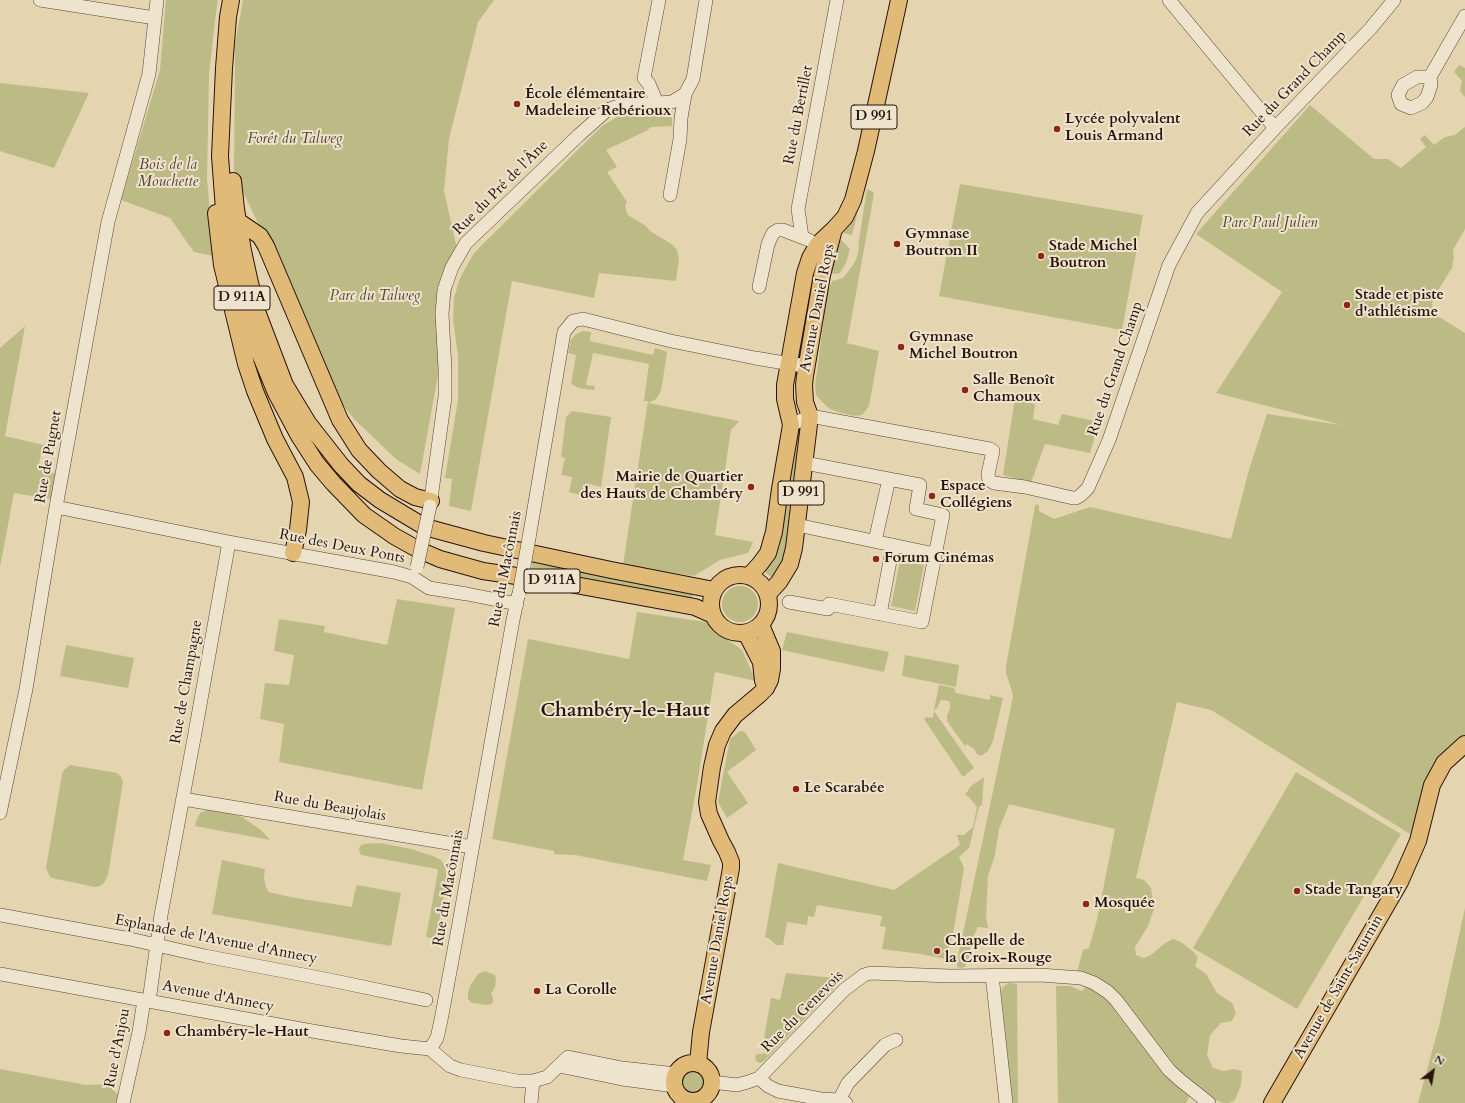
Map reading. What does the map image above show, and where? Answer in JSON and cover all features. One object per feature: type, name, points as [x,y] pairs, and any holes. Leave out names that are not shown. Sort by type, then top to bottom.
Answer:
[{"type":"main road","name":"D 911A","points":[[231,0],[228,17],[224,68],[220,156],[224,210],[233,262],[244,306],[254,337],[276,393],[299,436],[317,464],[352,504],[381,528],[419,550],[461,565],[483,570],[570,584],[694,607],[713,615]]},
{"type":"main road","name":"Avenue Daniel Rops","points":[[749,576],[768,553],[774,532],[791,425],[785,399],[785,385],[805,272],[810,258],[818,244],[845,217],[853,200],[866,151],[899,0]]},
{"type":"main road","name":"D 911A","points":[[222,117],[230,149],[243,251],[258,314],[286,385],[308,423],[341,465],[359,484],[380,500],[425,527],[484,543],[714,590]]},
{"type":"main road","points":[[222,117],[211,156],[217,236],[222,265],[237,329],[255,392],[275,439],[295,477],[301,502],[298,530],[293,553]]},
{"type":"main road","points":[[238,221],[260,236],[266,246],[340,420],[359,450],[379,471],[400,489],[431,504]]},
{"type":"main road","name":"Avenue Daniel Rops","points":[[768,594],[779,582],[790,564],[794,548],[810,416],[805,402],[804,385],[814,316],[822,275],[834,229]]},
{"type":"main road","points":[[741,575],[749,576],[757,580],[764,586],[770,603],[768,612],[761,625],[746,633],[736,633],[726,630],[718,623],[713,615],[711,607],[714,590],[719,584],[729,577],[741,575]]},
{"type":"main road","name":"Avenue Daniel Rops","points":[[698,1064],[701,1032],[731,862],[720,841],[709,814],[707,802],[712,767],[717,745],[723,731],[735,715],[760,694],[768,683],[772,669],[772,651],[761,625]]},
{"type":"main road","points":[[746,633],[761,662],[763,675],[760,694]]},
{"type":"main road","name":"Avenue de Saint-Saturnin","points":[[1272,1103],[1400,882],[1418,840],[1432,784],[1444,763],[1465,744]]},
{"type":"main road","points":[[698,1064],[704,1067],[708,1072],[712,1082],[709,1093],[694,1102],[681,1097],[677,1092],[675,1080],[680,1069],[685,1065],[698,1064]]},
{"type":"street","points":[[40,0],[155,18]]},
{"type":"street","name":"Rue de Pugnet","points":[[0,813],[26,688],[56,507],[108,222],[149,74],[157,0]]},
{"type":"street","points":[[657,103],[649,84],[644,78],[659,0]]},
{"type":"street","points":[[670,195],[680,139],[681,118],[685,94],[693,78],[706,0]]},
{"type":"street","name":"Rue du Bertillet","points":[[802,237],[798,209],[837,0]]},
{"type":"street","points":[[1169,0],[1275,128]]},
{"type":"street","name":"Rue du Grand Champ","points":[[810,416],[990,449],[993,451],[988,474],[989,480],[994,483],[1025,487],[1076,498],[1088,488],[1109,440],[1169,265],[1197,213],[1275,128],[1371,28],[1394,0]]},
{"type":"street","points":[[1430,77],[1465,16]]},
{"type":"street","name":"Rue du Pré de l'Âne","points":[[414,572],[431,504],[445,397],[446,369],[442,314],[444,290],[452,267],[466,243],[579,134],[608,110],[619,106],[672,102],[685,94]]},
{"type":"street","points":[[759,287],[768,244],[773,233],[778,230],[783,230],[818,244]]},
{"type":"street","name":"Rue du Macônnais","points":[[430,1049],[437,1038],[443,1010],[529,538],[564,332],[573,321],[583,319],[670,341],[755,358],[797,366],[807,363]]},
{"type":"street","points":[[791,425],[810,416]]},
{"type":"street","points":[[789,602],[828,609],[829,604],[922,622],[943,515],[916,509],[920,485],[805,462]]},
{"type":"street","points":[[875,541],[889,479]]},
{"type":"street","points":[[56,507],[229,542]]},
{"type":"street","points":[[797,525],[936,554]]},
{"type":"street","name":"Rue des Deux Ponts","points":[[229,542],[394,572],[414,572],[428,588],[467,594],[518,599]]},
{"type":"street","name":"Rue de Champagne","points":[[146,1000],[229,542]]},
{"type":"street","points":[[880,614],[893,545]]},
{"type":"street","name":"Rue du Beaujolais","points":[[183,799],[472,847]]},
{"type":"street","name":"Esplanade de l'Avenue d'Annecy","points":[[0,915],[130,939],[426,1000]]},
{"type":"street","name":"Rue du Genevois","points":[[712,1082],[737,1085],[759,1078],[844,990],[864,975],[871,972],[950,976],[992,975],[1067,977],[1081,978],[1094,983],[1108,992],[1116,1000],[1169,1070],[1209,1103]]},
{"type":"street","name":"Avenue d'Annecy","points":[[0,974],[312,1031],[401,1046],[430,1049]]},
{"type":"street","points":[[992,975],[1006,1103]]},
{"type":"street","name":"Rue d'Anjou","points":[[123,1103],[146,1000]]},
{"type":"street","points":[[759,1078],[768,1086],[778,1091],[843,1102],[848,1082],[885,1045],[896,1040]]},
{"type":"street","points":[[430,1049],[450,1066],[461,1070],[517,1081],[533,1082],[547,1076],[558,1066],[622,1079],[675,1080]]},
{"type":"street","points":[[531,1103],[533,1082]]},
{"type":"green space","name":"Bois de la Mouchette","points":[[166,0],[218,0],[209,74],[207,179],[214,256],[194,252],[170,218],[121,200],[160,70]]},
{"type":"green space","name":"Parc du Talweg","points":[[243,0],[494,0],[478,22],[449,139],[444,191],[458,253],[420,474],[396,459],[355,420],[338,399],[294,298],[234,175],[235,44]]},
{"type":"green space","points":[[1459,65],[1465,68],[1465,97],[1460,91],[1462,81],[1454,72]]},
{"type":"green space","points":[[0,83],[89,93],[54,168],[0,151]]},
{"type":"green space","name":"Parc Paul Julien","points":[[1310,105],[1374,159],[1388,159],[1401,168],[1426,147],[1420,139],[1425,135],[1434,145],[1445,137],[1455,135],[1465,127],[1465,229],[1453,250],[1454,257],[1452,268],[1433,298],[1432,305],[1433,313],[1465,333],[1465,739],[1423,797],[1410,834],[1211,710],[1177,702],[1136,878],[1144,880],[1151,888],[1154,909],[1148,926],[1135,947],[1136,955],[1144,958],[1151,955],[1164,944],[1173,939],[1181,942],[1194,952],[1198,958],[1195,966],[1206,974],[1217,993],[1232,1003],[1236,1013],[1232,1021],[1221,1023],[1210,1035],[1207,1055],[1213,1068],[1224,1071],[1234,1069],[1242,1071],[1241,1085],[1235,1100],[1229,1103],[1223,1103],[1210,1097],[1195,1085],[1186,1103],[1058,1103],[1056,986],[1070,986],[1082,991],[1088,984],[1077,972],[1083,950],[1089,948],[1097,920],[1115,829],[1009,804],[999,829],[995,855],[988,876],[986,917],[988,928],[978,927],[971,942],[969,958],[965,967],[957,967],[957,961],[1013,697],[1006,673],[1006,666],[1035,506],[1037,504],[1039,506],[1039,511],[1054,519],[1090,507],[1231,539],[1249,470],[1267,414],[1342,425],[1216,393],[1282,292],[1196,234]]},
{"type":"green space","points":[[660,113],[668,115],[672,118],[672,126],[651,127],[646,131],[606,150],[617,167],[607,172],[627,202],[625,206],[628,215],[673,245],[677,250],[679,259],[676,281],[599,273],[594,298],[512,281],[471,511],[449,506],[452,479],[445,478],[458,400],[458,356],[453,320],[454,298],[460,278],[474,253],[602,126],[617,117]]},
{"type":"green space","name":"Stade Michel Boutron","points":[[960,184],[1143,215],[1122,330],[939,296]]},
{"type":"green space","points":[[867,189],[874,194],[847,343],[879,351],[869,406],[862,415],[855,416],[830,409],[816,395],[815,385],[828,290],[832,281],[843,278],[856,259]]},
{"type":"green space","points":[[858,211],[852,235],[843,233],[849,225]]},
{"type":"green space","points":[[839,238],[850,249],[846,263],[840,273],[830,273]]},
{"type":"green space","points":[[25,326],[5,436],[44,445],[39,463],[42,470],[55,473],[57,476],[53,495],[50,499],[14,493],[0,567],[0,348]]},
{"type":"green space","points":[[582,331],[591,332],[590,341],[653,355],[655,348],[667,353],[661,391],[656,399],[648,403],[739,421],[731,430],[715,535],[753,542],[748,553],[720,560],[694,576],[623,565],[648,401],[644,401],[649,364],[593,353],[586,385],[595,386],[594,390],[579,388],[571,384],[576,355],[568,353],[571,340],[575,335]]},
{"type":"green space","points":[[1015,398],[1035,404],[1033,419],[1058,425],[1062,414],[1099,422],[1090,453],[1045,444],[1031,483],[1003,475]]},
{"type":"green space","points":[[572,411],[611,417],[601,487],[590,484],[587,497],[569,492],[572,477],[561,475],[565,458],[561,457],[566,417]]},
{"type":"green space","points":[[795,434],[798,435],[800,441],[799,461],[788,528],[786,555],[776,575],[771,577],[764,571]]},
{"type":"green space","points":[[533,561],[693,594],[691,602],[531,573]]},
{"type":"green space","points":[[900,561],[924,565],[915,611],[891,606]]},
{"type":"green space","points":[[744,586],[753,591],[757,597],[757,611],[753,617],[744,622],[736,622],[727,617],[723,611],[722,600],[727,591],[733,587]]},
{"type":"green space","points":[[397,599],[455,608],[422,790],[279,762],[284,724],[260,719],[265,683],[289,685],[294,655],[274,651],[279,619],[325,626],[324,632],[387,645]]},
{"type":"green space","points":[[637,612],[706,622],[714,630],[742,650],[756,681],[715,672],[696,791],[683,860],[711,865],[707,881],[575,855],[554,854],[554,851],[492,839],[528,639],[629,659]]},
{"type":"green space","points":[[787,632],[889,652],[884,672],[782,650]]},
{"type":"green space","points":[[66,645],[134,658],[128,688],[60,676]]},
{"type":"green space","points":[[905,655],[959,665],[956,687],[902,676]]},
{"type":"green space","points":[[939,685],[954,688],[956,693],[990,700],[990,695],[1003,698],[993,741],[988,751],[981,756],[967,744],[965,746],[947,721],[950,702],[941,700],[937,708],[934,710]]},
{"type":"green space","points":[[934,711],[974,768],[963,777],[924,719],[926,717],[933,717]]},
{"type":"green space","points":[[740,731],[745,732],[756,750],[727,772],[748,803],[727,818],[718,802],[730,739]]},
{"type":"green space","points":[[70,765],[117,773],[123,782],[108,875],[104,883],[100,886],[95,887],[50,877],[46,868],[62,774]]},
{"type":"green space","name":"Stade Tangary","points":[[1296,772],[1401,834],[1297,1009],[1193,948]]},
{"type":"green space","points":[[984,777],[982,805],[979,807],[969,848],[959,857],[964,868],[954,929],[946,959],[882,949],[886,927],[880,926],[882,916],[817,905],[814,917],[808,916],[807,925],[787,922],[783,945],[776,945],[770,939],[765,937],[778,863],[894,890],[960,845],[957,835],[964,835],[973,827],[977,807],[969,797],[965,795],[971,786]]},
{"type":"green space","points":[[207,810],[225,812],[242,817],[261,830],[270,840],[195,826],[200,813]]},
{"type":"green space","points":[[380,843],[411,849],[433,856],[441,860],[445,866],[446,883],[436,939],[426,937],[438,871],[437,869],[361,855],[359,850],[360,846],[364,844]]},
{"type":"green space","points":[[222,860],[265,869],[264,878],[269,892],[290,897],[352,907],[357,885],[401,893],[391,946],[212,914]]},
{"type":"green space","points":[[1465,908],[1465,1103],[1418,1103],[1439,1026]]},
{"type":"green space","points":[[485,971],[495,975],[495,987],[491,994],[493,998],[492,1004],[472,1003],[468,999],[470,986],[478,974]]},
{"type":"green space","points":[[786,973],[834,978],[836,980],[835,987],[764,1061],[760,1063],[756,1061],[755,1057],[757,1054],[763,1054],[774,1041],[764,1038],[771,998],[780,1000]]},
{"type":"green space","points":[[1009,983],[1017,984],[1018,1103],[1012,1103],[1001,992],[1003,987]]},
{"type":"green space","points":[[693,1067],[703,1071],[707,1081],[703,1091],[693,1095],[683,1091],[679,1081],[683,1071]]},
{"type":"green space","points":[[0,1069],[86,1085],[108,1084],[121,1098],[120,1103],[0,1103]]},
{"type":"place","name":"École élémentaire Madeleine Rebérioux","points":[[517,104]]},
{"type":"place","name":"Lycée polyvalent Louis Armand","points":[[1057,129]]},
{"type":"place","name":"Gymnase Boutron II","points":[[897,244]]},
{"type":"place","name":"Stade Michel Boutron","points":[[1041,256]]},
{"type":"place","name":"Stade et piste d'athlétisme","points":[[1347,305]]},
{"type":"place","name":"Gymnase Michel Boutron","points":[[901,347]]},
{"type":"place","name":"Salle Benoît Chamoux","points":[[965,390]]},
{"type":"place","name":"Mairie de Quartier des Hauts de Chambéry","points":[[751,487]]},
{"type":"place","name":"Espace Collégiens","points":[[932,496]]},
{"type":"place","name":"Forum Cinémas","points":[[876,559]]},
{"type":"place","name":"Le Scarabée","points":[[796,789]]},
{"type":"place","name":"Stade Tangary","points":[[1297,891]]},
{"type":"place","name":"Mosquée","points":[[1086,904]]},
{"type":"place","name":"Chapelle de la Croix-Rouge","points":[[937,951]]},
{"type":"place","name":"La Corolle","points":[[537,991]]},
{"type":"place","name":"Chambéry-le-Haut","points":[[167,1033]]},
{"type":"district","name":"Chambéry-le-Haut","points":[[625,712]]},
{"type":"park label","name":"Forêt du Talweg","points":[[295,140]]}]
